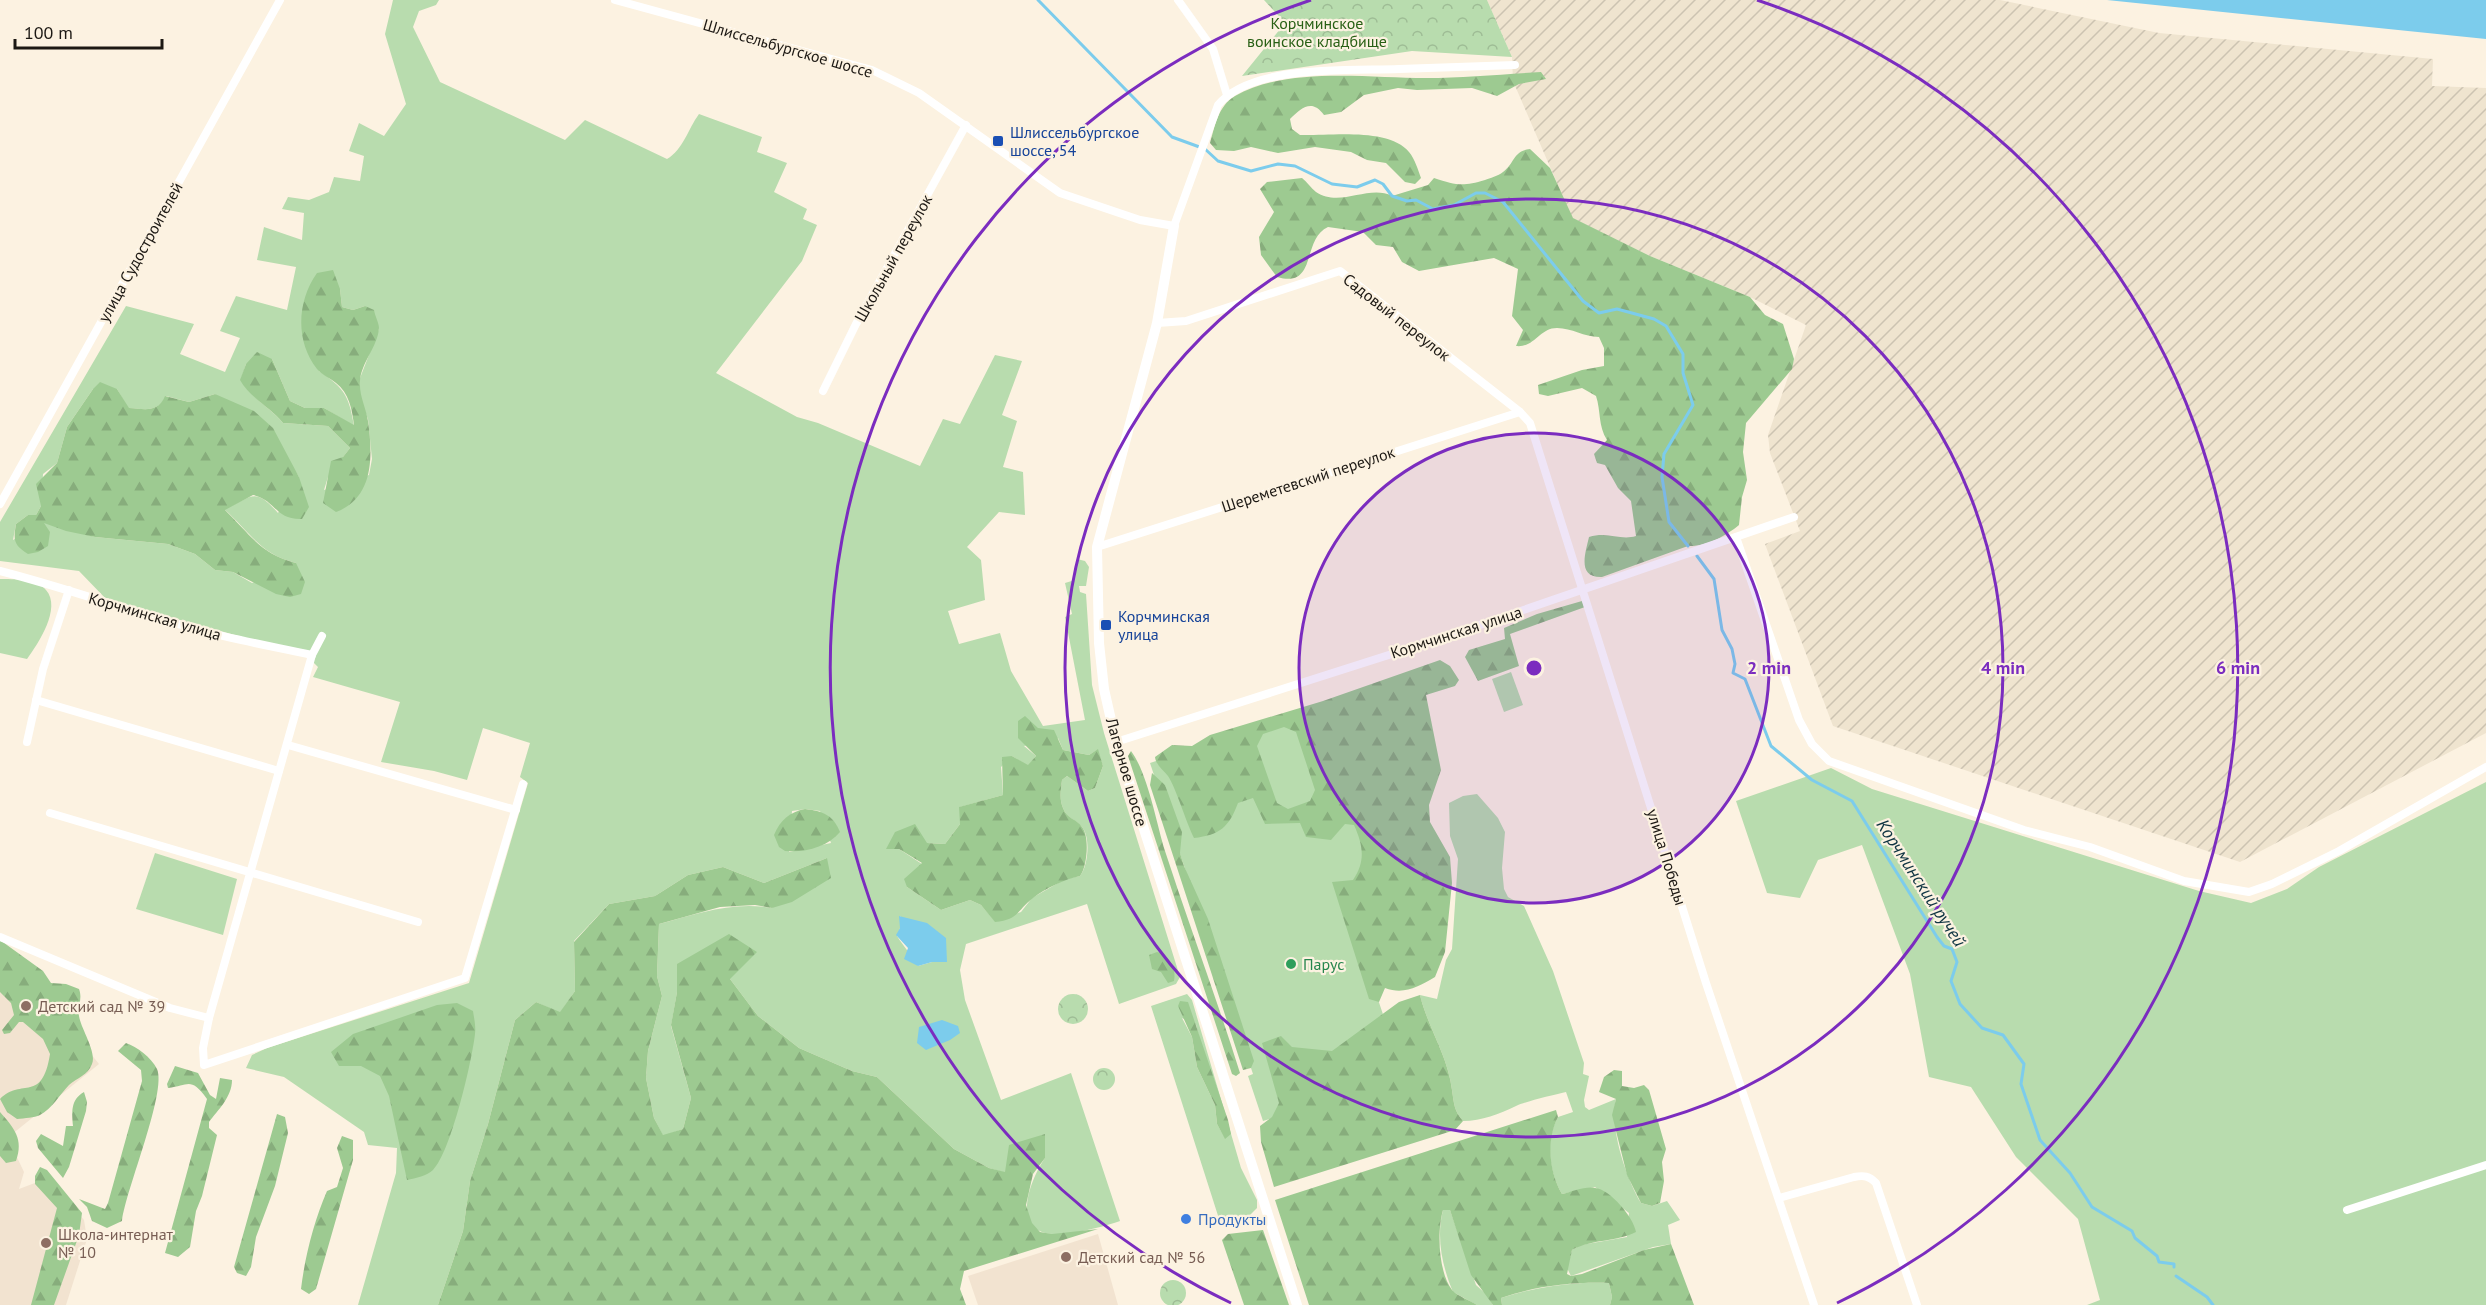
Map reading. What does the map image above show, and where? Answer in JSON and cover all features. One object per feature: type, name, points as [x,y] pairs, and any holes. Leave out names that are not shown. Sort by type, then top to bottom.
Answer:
[{"type":"street","name":"улица Судостроителей","points":[[0,504],[280,0]]},
{"type":"street","name":"Шлиссельбургское шоссе","points":[[615,0],[872,70],[920,93],[1060,193],[1140,220],[1174,226]]},
{"type":"street","points":[[1178,0],[1213,49],[1227,95]]},
{"type":"street","points":[[1174,226],[1218,105],[1227,95],[1249,84],[1304,72],[1515,65]]},
{"type":"street","name":"Школьный переулок","points":[[823,391],[856,324],[966,125]]},
{"type":"street","name":"Лагерное шоссе","points":[[1174,226],[1158,323],[1097,547],[1099,643],[1104,689],[1116,742],[1297,1305]]},
{"type":"street","name":"Садовый переулок","points":[[1158,323],[1185,321],[1340,271],[1520,412]]},
{"type":"street","name":"Шереметевский переулок","points":[[1097,547],[1520,412]]},
{"type":"street","name":"улица Победы","points":[[1520,412],[1530,423],[1702,972],[1814,1305]]},
{"type":"street","name":"Кормчинская улица","points":[[1116,742],[1584,590],[1794,517]]},
{"type":"street","points":[[1736,537],[1799,720],[1812,744],[1829,761],[2024,830],[2090,847],[2184,881],[2249,892],[2272,884],[2339,850],[2486,767]]},
{"type":"street","name":"Корчминская улица","points":[[0,571],[201,631],[312,655]]},
{"type":"street","points":[[27,742],[36,700],[69,590]]},
{"type":"street","points":[[322,636],[312,655],[209,1018],[203,1048],[204,1065],[465,978],[523,784]]},
{"type":"street","points":[[36,700],[279,771]]},
{"type":"street","points":[[288,745],[516,810]]},
{"type":"street","points":[[50,813],[418,922]]},
{"type":"street","points":[[0,937],[170,1008],[209,1018]]},
{"type":"street","points":[[2347,1210],[2486,1165]]},
{"type":"street","points":[[1779,1198],[1863,1175],[1871,1178],[1876,1182],[1917,1305]]},
{"type":"shaded area","points":[[1487,0],[2000,0],[2159,33],[2433,59],[2432,86],[2486,88],[2486,733],[2240,862],[1833,726],[1765,544],[1800,531],[1770,453],[1768,435],[1806,325],[1750,297],[1650,256],[1572,218],[1513,81],[1512,57]]},
{"type":"shaded area","name":"Детский сад № 39","points":[[0,947],[5,948],[99,1064],[11,1135],[0,1122]]},
{"type":"shaded area","name":"Школа-интернат № 10","points":[[0,1145],[13,1149],[24,1172],[19,1189],[48,1178],[84,1220],[87,1239],[66,1305],[0,1305]]},
{"type":"shaded area","name":"Детский сад № 56","points":[[1098,1234],[1118,1305],[978,1305],[968,1276]]},
{"type":"green space","points":[[393,0],[439,0],[436,5],[419,11],[413,27],[440,82],[565,140],[585,120],[667,159],[681,145],[699,114],[762,137],[757,152],[787,163],[774,192],[807,209],[803,219],[817,225],[802,261],[716,373],[797,417],[818,423],[920,466],[943,419],[960,424],[995,355],[1022,361],[1002,415],[1017,421],[1003,467],[1023,472],[1025,515],[999,512],[967,547],[981,560],[985,600],[948,611],[959,644],[1000,633],[1011,671],[1043,726],[1085,720],[1065,617],[1072,614],[1065,583],[1075,580],[1077,559],[1085,561],[1089,567],[1086,586],[1079,586],[1080,592],[1086,594],[1092,685],[1104,733],[1180,977],[1176,984],[1119,1004],[1087,904],[966,944],[960,970],[965,1000],[1001,1100],[1071,1073],[1120,1221],[1070,1233],[1042,1232],[1033,1226],[1027,1208],[1031,1186],[1045,1158],[1006,1173],[989,1168],[954,1149],[877,1077],[852,1071],[799,1048],[758,1016],[730,979],[677,964],[677,992],[671,1026],[691,1098],[683,1129],[663,1136],[654,1118],[646,1078],[648,1051],[662,996],[657,976],[659,924],[729,907],[772,908],[827,858],[764,883],[723,867],[688,875],[655,896],[609,904],[574,941],[575,991],[560,1013],[536,1002],[515,1020],[488,1124],[470,1181],[463,1231],[438,1305],[358,1305],[396,1173],[397,1148],[368,1145],[364,1132],[284,1077],[246,1068],[252,1055],[267,1048],[469,983],[528,783],[520,777],[530,743],[483,728],[467,780],[434,771],[381,762],[400,702],[313,677],[318,667],[305,654],[107,600],[79,571],[0,561],[0,522],[126,306],[194,324],[180,354],[225,372],[240,338],[220,331],[236,296],[287,310],[296,267],[257,260],[264,227],[302,240],[304,213],[282,209],[288,197],[309,200],[329,192],[334,177],[360,181],[364,156],[349,151],[359,123],[384,136],[406,104],[385,34]],"holes":[[[340,289],[342,307],[353,310],[365,306],[379,329],[360,378],[360,398],[368,419],[372,459],[369,475],[324,490],[328,477],[350,448],[328,426],[283,423],[254,397],[241,379],[246,364],[272,359],[290,401],[305,408],[324,408],[354,426],[344,393],[319,371]],[[93,389],[117,389],[128,408],[140,409],[155,408],[166,396],[189,402],[215,394],[285,455],[299,477],[278,513],[264,499],[253,496],[224,509],[257,542],[273,554],[296,563],[252,583],[233,572],[215,570],[195,554],[168,544],[95,537],[43,522],[13,540],[16,524],[28,515],[36,515],[41,506],[43,474],[57,463],[67,427]],[[1058,738],[1063,750],[1089,755],[1097,750],[1103,766],[1095,788],[1088,791],[1067,776],[1062,780],[1061,787],[1061,801],[1065,812],[1082,827],[1087,838],[1083,871],[1080,876],[1065,879],[1032,898],[1021,912],[995,921],[981,905],[970,900],[941,910],[907,887],[922,864],[899,849],[886,849],[927,843],[945,844],[960,824],[960,807],[1003,795],[1001,767],[1012,756],[1028,766],[1036,756],[1024,746]],[[806,809],[820,811],[831,843],[789,852],[792,811]],[[900,916],[932,962],[918,966],[897,936]]]},
{"type":"green space","name":"Корчминское воинское кладбище","points":[[1264,0],[1487,0],[1512,57],[1412,51],[1242,76],[1285,23]]},
{"type":"green space","points":[[1541,72],[1546,79],[1519,84],[1497,96],[1472,88],[1417,90],[1398,88],[1364,95],[1341,112],[1324,115],[1315,107],[1307,106],[1290,119],[1292,129],[1300,135],[1357,134],[1387,139],[1400,144],[1411,155],[1421,178],[1415,184],[1405,182],[1386,163],[1367,160],[1351,152],[1315,147],[1278,153],[1251,147],[1234,151],[1216,150],[1210,143],[1218,117],[1229,100],[1256,87],[1279,81],[1328,76],[1440,78]]},
{"type":"green space","points":[[1530,149],[1550,168],[1573,218],[1650,256],[1750,297],[1765,315],[1783,324],[1794,359],[1792,369],[1746,423],[1743,452],[1747,480],[1742,497],[1739,525],[1722,537],[1708,543],[1688,546],[1602,577],[1589,574],[1586,569],[1585,557],[1589,537],[1596,535],[1636,536],[1631,501],[1618,488],[1605,465],[1597,463],[1594,454],[1607,440],[1602,429],[1596,396],[1582,388],[1548,396],[1539,394],[1538,385],[1582,370],[1604,366],[1604,348],[1599,337],[1557,328],[1546,331],[1528,344],[1516,346],[1523,330],[1512,316],[1518,269],[1494,258],[1419,271],[1402,262],[1393,247],[1376,245],[1363,232],[1328,227],[1314,242],[1304,270],[1298,276],[1290,279],[1277,277],[1261,255],[1259,237],[1274,212],[1260,189],[1267,182],[1302,178],[1316,192],[1335,198],[1374,193],[1392,196],[1428,185],[1434,178],[1459,184],[1485,180],[1507,169],[1520,152]]},
{"type":"green space","points":[[333,270],[340,289],[342,307],[353,310],[365,306],[374,310],[379,328],[360,381],[370,434],[368,474],[358,497],[348,506],[336,512],[323,503],[331,461],[343,457],[350,448],[328,426],[283,423],[249,392],[240,380],[246,364],[257,352],[272,359],[290,401],[305,408],[324,408],[354,425],[347,396],[334,381],[317,369],[310,358],[302,334],[302,308],[310,284],[317,273]]},
{"type":"green space","points":[[100,382],[117,389],[129,408],[155,408],[165,396],[189,402],[215,394],[254,411],[273,428],[299,477],[309,507],[302,519],[286,516],[267,501],[253,495],[225,510],[264,549],[296,563],[305,582],[301,594],[290,597],[276,594],[233,572],[215,570],[195,554],[168,544],[95,537],[66,531],[44,523],[50,532],[48,546],[38,552],[28,554],[20,548],[15,539],[16,524],[28,515],[36,515],[41,506],[36,484],[57,463],[67,427]]},
{"type":"green space","points":[[0,579],[24,580],[37,584],[46,590],[50,598],[50,616],[47,626],[27,659],[0,653]]},
{"type":"green space","points":[[1582,601],[1585,607],[1510,634],[1519,666],[1478,681],[1465,657],[1469,650],[1505,639],[1504,628],[1537,614]]},
{"type":"green space","points":[[1440,660],[1450,666],[1459,680],[1455,686],[1426,695],[1441,770],[1429,805],[1430,822],[1450,857],[1452,883],[1445,952],[1435,977],[1417,987],[1405,990],[1385,988],[1379,1002],[1369,999],[1332,882],[1353,880],[1360,866],[1361,846],[1354,825],[1345,824],[1331,840],[1306,837],[1300,823],[1265,824],[1253,798],[1238,803],[1227,824],[1217,832],[1194,838],[1171,781],[1158,765],[1155,757],[1172,745],[1192,746],[1210,735],[1323,701]],"holes":[[[1284,727],[1296,732],[1315,790],[1310,801],[1288,809],[1277,803],[1257,746],[1263,734]]]},
{"type":"green space","points":[[1511,672],[1523,705],[1504,712],[1492,679]]},
{"type":"green space","name":"Парус","points":[[1322,706],[1380,880],[1342,893],[1390,1035],[1286,1114],[1263,1121],[1248,1076],[1253,1074],[1150,763]]},
{"type":"green space","points":[[1025,716],[1038,728],[1054,730],[1063,750],[1089,755],[1098,749],[1103,766],[1095,788],[1088,791],[1067,776],[1062,780],[1063,808],[1082,827],[1086,838],[1087,852],[1082,872],[1080,876],[1044,891],[1028,902],[1013,917],[1003,921],[995,922],[981,905],[970,900],[941,910],[907,887],[904,879],[922,863],[899,849],[886,849],[895,832],[915,824],[927,843],[945,844],[960,824],[959,807],[1003,795],[1002,757],[1012,756],[1028,765],[1036,756],[1018,738],[1018,721]]},
{"type":"green space","points":[[1131,751],[1147,785],[1165,851],[1231,1045],[1240,1073],[1236,1076],[1232,1074],[1128,756]]},
{"type":"green space","points":[[1831,768],[1872,789],[2199,891],[2251,903],[2287,889],[2319,867],[2486,782],[2486,1305],[2087,1305],[2100,1300],[2078,1219],[2016,1157],[1971,1087],[1929,1077],[1910,974],[1862,845],[1818,860],[1800,898],[1767,893],[1736,801]]},
{"type":"green space","points":[[1152,773],[1165,785],[1182,832],[1180,853],[1208,919],[1254,1061],[1251,1068],[1243,1070],[1150,785]]},
{"type":"green space","points":[[1477,794],[1498,818],[1505,832],[1502,868],[1504,889],[1508,897],[1524,906],[1553,971],[1584,1063],[1583,1074],[1589,1076],[1584,1100],[1585,1107],[1589,1110],[1616,1099],[1614,1110],[1617,1138],[1635,1193],[1641,1203],[1652,1206],[1667,1201],[1680,1220],[1668,1225],[1671,1244],[1653,1247],[1571,1276],[1567,1268],[1572,1250],[1581,1245],[1627,1237],[1629,1213],[1595,1187],[1562,1194],[1554,1176],[1550,1146],[1558,1117],[1573,1112],[1566,1092],[1527,1102],[1484,1118],[1463,1121],[1456,1110],[1446,1065],[1420,995],[1437,999],[1446,960],[1452,949],[1458,859],[1450,836],[1449,803],[1463,796]]},
{"type":"green space","points":[[805,809],[827,815],[840,832],[829,842],[815,848],[785,851],[779,847],[774,835],[776,830],[786,818]]},
{"type":"green space","points":[[155,853],[237,879],[223,935],[136,909]]},
{"type":"green space","points":[[827,858],[831,878],[792,902],[772,908],[755,905],[720,907],[659,924],[657,976],[662,996],[648,1051],[646,1078],[654,1118],[663,1135],[683,1129],[691,1098],[671,1025],[677,992],[677,964],[729,934],[757,952],[730,979],[758,1016],[799,1048],[852,1071],[877,1077],[954,1149],[989,1168],[1005,1172],[1009,1145],[1045,1134],[1045,1158],[1033,1174],[1026,1205],[1032,1223],[1040,1232],[1052,1234],[1098,1229],[964,1271],[960,1289],[966,1305],[438,1305],[463,1231],[470,1181],[488,1124],[515,1020],[536,1002],[560,1012],[575,991],[574,942],[609,904],[655,896],[688,875],[723,867],[764,883]]},
{"type":"green space","name":"Детский сад № 39","points":[[0,940],[43,971],[51,983],[66,984],[79,989],[80,1021],[91,1047],[93,1059],[88,1071],[69,1085],[48,1109],[32,1117],[17,1119],[7,1112],[0,1099],[8,1093],[30,1087],[42,1079],[50,1054],[43,1039],[23,1022],[19,1022],[10,1033],[4,1034],[2,1030],[14,1015],[11,1003],[0,992]]},
{"type":"green space","points":[[1157,952],[1171,963],[1175,976],[1174,981],[1168,983],[1161,972],[1152,969],[1149,955]]},
{"type":"green space","points":[[1073,994],[1084,998],[1088,1009],[1084,1020],[1073,1024],[1062,1020],[1058,1009],[1062,998]]},
{"type":"green space","points":[[1187,994],[1192,1000],[1241,1168],[1257,1200],[1257,1208],[1249,1216],[1221,1225],[1151,1006]],"holes":[[[1182,1018],[1196,1025],[1225,1138],[1217,1124],[1215,1105],[1197,1067],[1192,1037]]]},
{"type":"green space","points":[[1420,995],[1446,1065],[1456,1110],[1463,1121],[1455,1130],[1274,1187],[1261,1142],[1260,1126],[1272,1117],[1279,1103],[1262,1043],[1281,1036],[1292,1047],[1332,1051],[1399,1002]]},
{"type":"green space","points":[[1180,1001],[1188,1002],[1228,1120],[1231,1134],[1225,1139],[1217,1124],[1215,1105],[1197,1067],[1192,1037],[1178,1006]]},
{"type":"green space","points":[[457,1003],[473,1011],[475,1028],[470,1064],[460,1105],[447,1145],[433,1170],[407,1180],[389,1096],[380,1076],[361,1066],[339,1066],[331,1052],[353,1034],[437,1005]]},
{"type":"green space","points":[[126,1043],[151,1060],[157,1069],[159,1081],[151,1119],[122,1221],[107,1228],[92,1221],[87,1207],[79,1199],[105,1209],[108,1203],[142,1081],[141,1070],[118,1051]]},
{"type":"green space","points":[[175,1066],[198,1073],[210,1095],[216,1099],[220,1078],[232,1080],[227,1098],[209,1122],[209,1128],[217,1135],[196,1211],[190,1247],[178,1257],[165,1253],[207,1099],[193,1085],[168,1088],[167,1084]]},
{"type":"green space","points":[[1100,1068],[1108,1068],[1115,1075],[1115,1083],[1108,1090],[1100,1090],[1093,1083],[1093,1075]]},
{"type":"green space","points":[[1614,1070],[1622,1071],[1622,1086],[1634,1088],[1644,1085],[1649,1090],[1666,1149],[1662,1162],[1664,1181],[1660,1203],[1652,1206],[1641,1203],[1627,1175],[1612,1115],[1616,1099],[1599,1092],[1604,1077]]},
{"type":"green space","points":[[84,1092],[87,1102],[86,1111],[69,1167],[63,1178],[38,1148],[36,1141],[41,1134],[63,1146],[66,1126],[73,1126],[74,1103]]},
{"type":"green space","points":[[1556,1110],[1558,1117],[1552,1136],[1551,1156],[1554,1176],[1562,1194],[1587,1188],[1595,1188],[1607,1193],[1631,1219],[1636,1232],[1572,1250],[1567,1274],[1571,1276],[1582,1274],[1644,1250],[1671,1244],[1694,1305],[1610,1305],[1612,1297],[1609,1283],[1595,1283],[1567,1284],[1527,1290],[1501,1298],[1502,1305],[1493,1305],[1471,1275],[1450,1210],[1443,1210],[1440,1251],[1447,1282],[1457,1294],[1477,1305],[1309,1305],[1275,1200]]},
{"type":"green space","points":[[0,1112],[18,1140],[16,1161],[6,1163],[0,1156]]},
{"type":"green space","points":[[277,1114],[285,1117],[288,1133],[275,1186],[256,1237],[251,1267],[246,1276],[237,1273],[234,1267]]},
{"type":"green space","points":[[342,1136],[353,1140],[353,1160],[316,1289],[309,1294],[301,1289],[305,1264],[322,1202],[327,1191],[337,1187],[343,1168],[337,1148]]},
{"type":"green space","points":[[40,1167],[47,1170],[82,1213],[79,1235],[54,1305],[31,1305],[57,1208],[35,1184],[35,1176]]},
{"type":"green space","points":[[1443,1210],[1450,1210],[1476,1285],[1487,1295],[1493,1305],[1477,1305],[1453,1292],[1441,1251],[1440,1231]]},
{"type":"green space","points":[[1263,1230],[1289,1305],[1244,1305],[1222,1240],[1228,1234]]},
{"type":"green space","points":[[1173,1280],[1182,1284],[1186,1293],[1182,1302],[1173,1306],[1164,1302],[1160,1293],[1164,1284]]},
{"type":"green space","points":[[1583,1283],[1609,1283],[1612,1297],[1610,1305],[1502,1305],[1501,1298],[1511,1295],[1541,1288]]},
{"type":"water","points":[[2107,0],[2486,0],[2486,39]]},
{"type":"water","points":[[899,916],[927,923],[946,938],[947,962],[932,962],[918,966],[904,959],[908,948],[896,935],[900,928]]},
{"type":"water","points":[[942,1020],[958,1026],[960,1033],[926,1050],[917,1043],[919,1027]]},
{"type":"waterway","name":"Корчминский ручей","points":[[1038,0],[1172,137],[1205,149],[1218,161],[1251,171],[1278,164],[1295,166],[1332,184],[1357,187],[1375,180],[1383,184],[1392,196],[1407,201],[1416,200],[1433,209],[1454,205],[1476,193],[1485,193],[1503,202],[1583,301],[1599,313],[1617,309],[1654,319],[1666,326],[1683,354],[1683,373],[1693,405],[1664,454],[1662,477],[1669,522],[1688,546]]},
{"type":"waterway","name":"Корчминский ручей","points":[[1697,556],[1714,579],[1722,630],[1732,649],[1735,664],[1733,673],[1745,679],[1771,746],[1812,780],[1852,801],[1937,937],[1944,946],[1952,949],[1957,962],[1951,981],[1960,1004],[1982,1028],[2003,1035],[2024,1064],[2021,1084],[2040,1140],[2070,1173],[2092,1207],[2132,1231],[2135,1238],[2157,1256],[2159,1262],[2174,1264],[2174,1267]]},
{"type":"waterway","name":"Корчминский ручей","points":[[2176,1276],[2207,1297],[2213,1305]]},
{"type":"place","name":"Шлиссельбургское шоссе, 54","points":[[998,141]]},
{"type":"place","name":"Корчминская улица","points":[[1106,625]]},
{"type":"place","name":"Парус","points":[[1291,964]]},
{"type":"place","name":"Детский сад № 39","points":[[26,1006]]},
{"type":"place","name":"Продукты","points":[[1186,1219]]},
{"type":"place","name":"Школа-интернат № 10","points":[[46,1243]]},
{"type":"place","name":"Детский сад № 56","points":[[1066,1257]]}]
